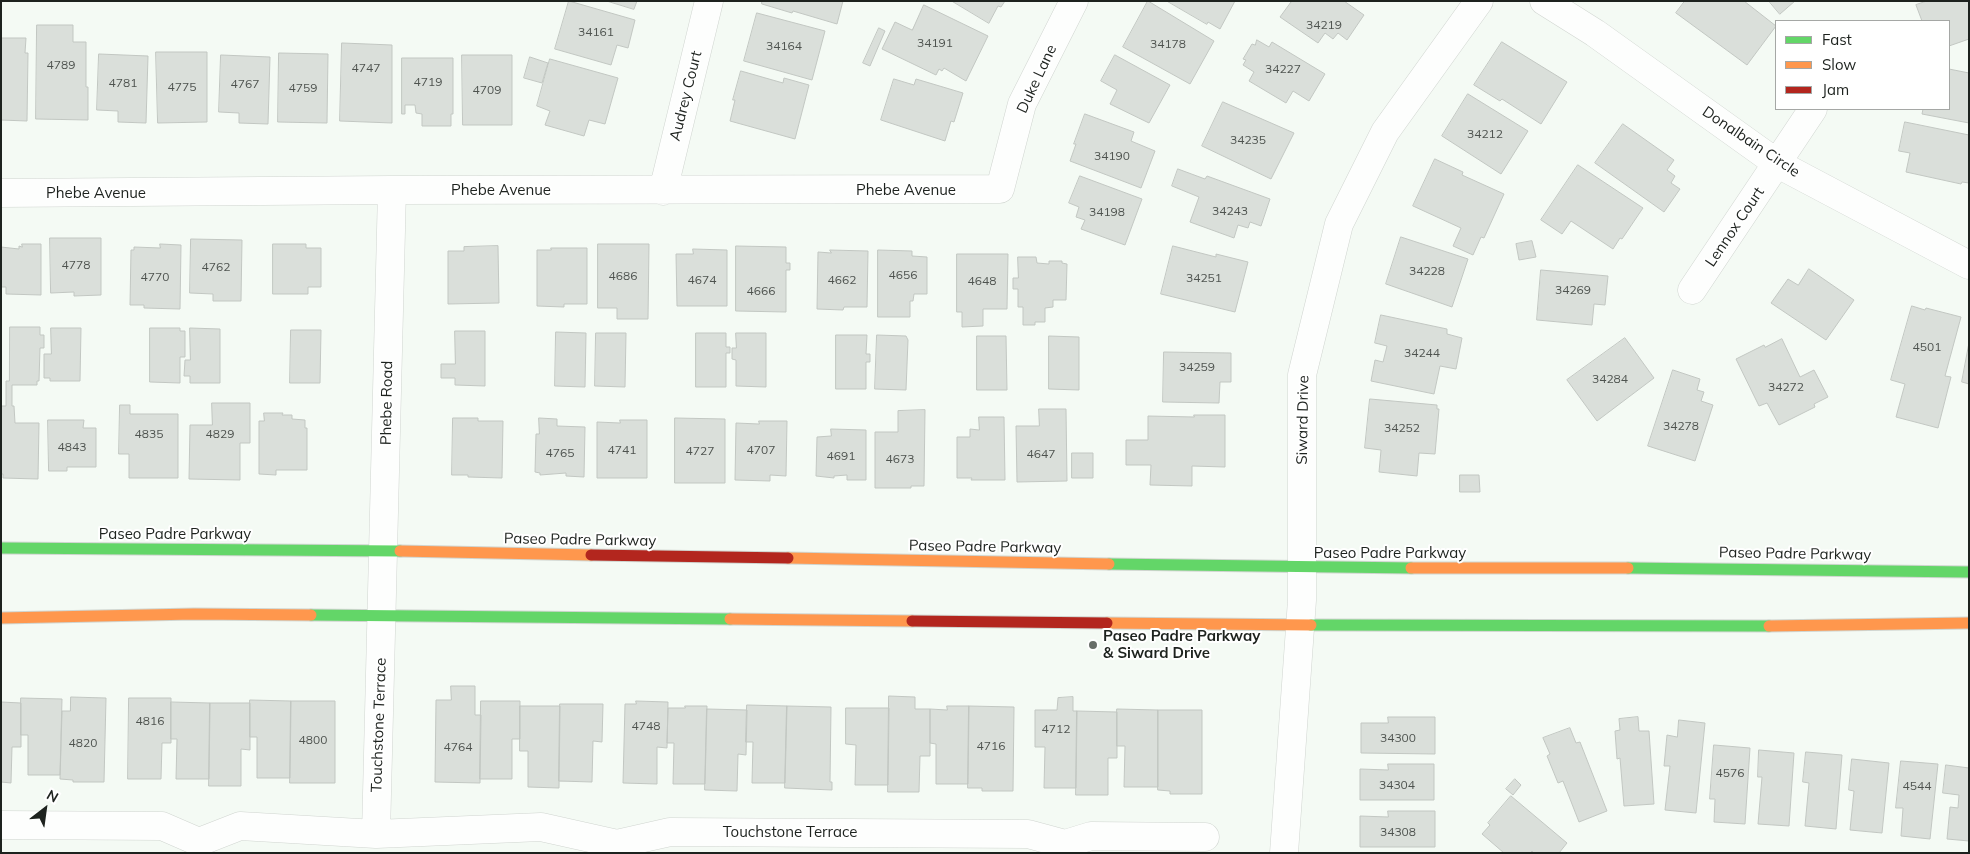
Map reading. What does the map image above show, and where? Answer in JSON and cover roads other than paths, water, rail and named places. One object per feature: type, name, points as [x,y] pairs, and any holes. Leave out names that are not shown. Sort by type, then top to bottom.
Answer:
[{"type":"main road","name":"Paseo Padre Parkway","points":[[1,548],[383,551],[1302,568],[1743,568],[1969,572]]},
{"type":"main road","points":[[1,618],[194,614],[1300,626],[1744,626],[1969,623]]},
{"type":"street","name":"Audrey Court","points":[[663,191],[709,1]]},
{"type":"street","name":"Duke Lane","points":[[1000,189],[1022,104],[1074,1]]},
{"type":"street","name":"Siward Drive","points":[[1284,853],[1300,626],[1302,568],[1302,375],[1339,224],[1385,132],[1478,1]]},
{"type":"street","name":"Donalbain Circle","points":[[1544,1],[1595,33],[1778,164],[1969,264]]},
{"type":"street","name":"Lennox Court","points":[[1692,290],[1812,110]]},
{"type":"street","name":"Phebe Avenue","points":[[1,193],[1000,189]]},
{"type":"street","name":"Phebe Road","points":[[382,616],[392,190]]},
{"type":"street","name":"Touchstone Terrace","points":[[376,834],[382,616]]},
{"type":"street","name":"Touchstone Terrace","points":[[1,825],[162,826],[199,847],[240,826],[376,834],[541,827],[617,848],[670,832],[1028,834],[1064,848],[1091,836],[1205,837]]},
{"type":"place","name":"Paseo Padre Parkway & Siward Drive","points":[[1093,645]]}]
